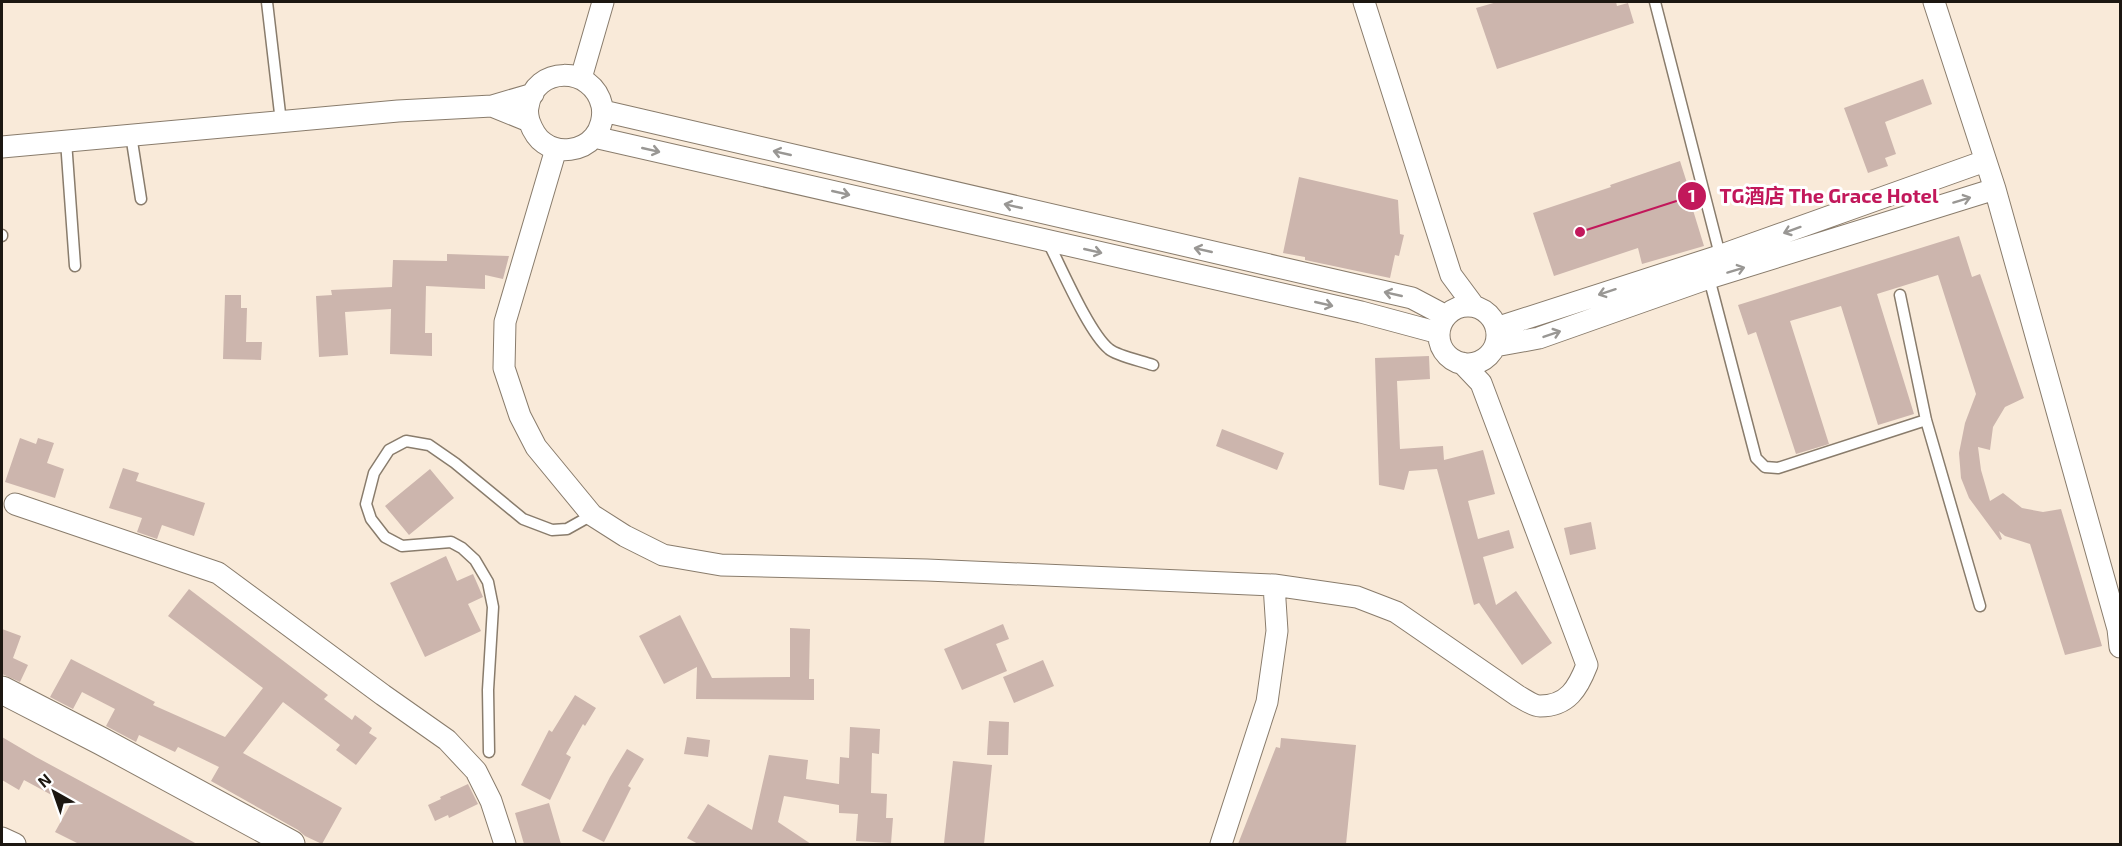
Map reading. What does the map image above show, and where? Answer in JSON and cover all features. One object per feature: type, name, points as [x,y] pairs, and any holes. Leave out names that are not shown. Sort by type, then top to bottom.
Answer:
[{"type":"street","points":[[581,78],[603,2]]},
{"type":"street","points":[[1364,2],[1451,274],[1473,306],[1488,314],[1492,344],[1481,383]]},
{"type":"street","points":[[1934,2],[1995,189],[2120,635]]},
{"type":"street","points":[[568,75],[581,78],[592,86],[600,98],[603,111],[601,125],[594,137],[583,146],[570,150],[556,149],[544,143],[534,133],[529,121],[528,107],[533,94],[542,83],[554,77],[568,75]]},
{"type":"street","points":[[2,147],[398,111],[492,106],[533,94]]},
{"type":"street","points":[[492,106],[529,121]]},
{"type":"street","points":[[603,111],[1412,298],[1445,321]]},
{"type":"street","points":[[594,137],[1361,312],[1445,321]]},
{"type":"street","points":[[556,149],[505,322],[504,368],[520,416],[536,447],[592,514],[625,536],[663,555],[721,565],[927,570],[1274,585],[1357,597],[1396,612],[1518,696],[1538,706],[1562,702],[1578,687],[1587,665],[1481,383],[1462,363],[1448,356],[1443,349],[1451,274]]},
{"type":"street","points":[[1462,363],[1479,362],[1492,344],[1720,255],[1985,161]]},
{"type":"street","points":[[812,187],[818,162]]},
{"type":"street","points":[[1492,344],[1539,338],[1709,278],[1995,189]]},
{"type":"street","points":[[1047,241],[1053,216]]},
{"type":"street","points":[[1279,294],[1285,269]]},
{"type":"street","points":[[1445,321],[1457,308],[1473,306]]},
{"type":"street","points":[[15,504],[218,573],[447,740],[476,771],[491,801],[505,844]]},
{"type":"street","points":[[1221,844],[1267,702],[1277,631],[1274,585]]},
{"type":"street","points":[[2,690],[291,844]]},
{"type":"street","points":[[2,838],[15,844]]},
{"type":"lane","points":[[267,2],[281,122]]},
{"type":"lane","points":[[1655,2],[1720,255]]},
{"type":"lane","points":[[131,135],[141,199]]},
{"type":"lane","points":[[66,141],[75,266]]},
{"type":"lane","points":[[1047,241],[1092,327],[1109,350],[1153,365]]},
{"type":"lane","points":[[1709,278],[1756,458],[1765,467],[1778,468],[1926,420]]},
{"type":"lane","points":[[1900,296],[1926,420],[1980,606]]},
{"type":"lane","points":[[489,752],[488,690],[493,607],[488,582],[475,560],[462,548],[450,542],[402,546],[385,537],[371,519],[366,504],[374,473],[389,450],[406,441],[429,445],[455,463],[523,519],[552,530],[567,530],[592,514]]},
{"type":"building","points":[[1497,2],[1616,2],[1617,6],[1628,3],[1634,23],[1497,69],[1476,8]]},
{"type":"building","points":[[1923,79],[1932,104],[1885,122],[1896,154],[1885,158],[1888,166],[1868,173],[1844,108]]},
{"type":"building","points":[[1680,161],[1704,246],[1642,264],[1638,248],[1554,276],[1533,213]]},
{"type":"building","points":[[1299,177],[1398,200],[1400,234],[1404,235],[1399,256],[1395,255],[1390,278],[1305,260],[1305,257],[1283,253]]},
{"type":"building","points":[[1959,236],[1972,277],[1980,274],[2024,398],[2005,407],[1993,427],[1990,450],[1978,447],[1981,470],[1990,501],[2003,493],[2022,508],[2043,512],[2061,509],[2102,646],[2065,655],[2030,544],[2005,536],[1999,531],[2002,539],[2000,540],[1969,498],[1961,478],[1959,453],[1965,423],[1976,394],[1938,275],[1877,294],[1914,414],[1878,425],[1841,306],[1790,321],[1829,444],[1796,454],[1756,332],[1748,335],[1738,305]]},
{"type":"building","points":[[447,254],[509,256],[503,279],[485,275],[485,289],[426,286],[425,333],[432,333],[432,356],[390,354],[391,309],[345,312],[348,355],[319,357],[316,296],[332,295],[331,290],[392,287],[393,260],[447,261]]},
{"type":"building","points":[[225,295],[241,295],[241,308],[247,308],[246,342],[262,342],[261,360],[223,359]]},
{"type":"building","points":[[1429,356],[1430,379],[1397,381],[1400,449],[1443,446],[1444,460],[1483,450],[1495,494],[1468,501],[1478,539],[1509,530],[1514,548],[1483,557],[1496,605],[1516,591],[1552,643],[1522,665],[1479,603],[1474,605],[1437,469],[1409,471],[1404,490],[1379,485],[1375,358]]},
{"type":"building","points":[[1222,429],[1284,453],[1277,470],[1216,446]]},
{"type":"building","points":[[20,438],[36,444],[38,438],[54,443],[47,463],[64,469],[55,498],[5,482]]},
{"type":"building","points":[[123,468],[139,473],[136,481],[205,503],[194,536],[162,525],[157,539],[137,532],[142,518],[109,508]]},
{"type":"building","points":[[430,469],[454,498],[409,535],[385,506]]},
{"type":"building","points":[[1591,522],[1596,549],[1570,555],[1564,528]]},
{"type":"building","points":[[446,556],[457,581],[473,574],[483,597],[468,604],[481,631],[425,657],[390,583]]},
{"type":"building","points":[[189,589],[328,695],[324,699],[352,720],[355,715],[372,728],[369,733],[377,738],[356,765],[336,750],[340,745],[283,702],[243,753],[342,808],[322,844],[211,781],[219,767],[178,747],[175,752],[139,735],[136,742],[106,726],[115,709],[82,692],[73,709],[50,697],[71,659],[155,702],[153,705],[225,737],[263,688],[168,616]]},
{"type":"building","points":[[680,615],[712,678],[790,677],[790,628],[810,629],[809,679],[814,679],[814,700],[696,699],[697,667],[664,684],[639,636]]},
{"type":"building","points":[[1003,624],[1009,639],[996,644],[1007,671],[962,690],[944,649]]},
{"type":"building","points":[[2,629],[21,636],[13,658],[28,665],[20,682],[2,674]]},
{"type":"building","points":[[1043,660],[1054,686],[1014,703],[1003,677]]},
{"type":"building","points":[[575,695],[596,708],[585,726],[583,724],[566,754],[571,757],[550,800],[521,785],[549,730],[552,732]]},
{"type":"building","points":[[989,721],[1009,722],[1008,755],[987,755]]},
{"type":"building","points":[[850,727],[880,729],[879,754],[872,753],[871,793],[887,794],[886,818],[893,818],[891,843],[856,841],[858,814],[839,813],[839,805],[784,796],[778,822],[811,844],[698,844],[687,838],[708,804],[752,830],[769,755],[808,760],[806,779],[839,784],[840,757],[849,758]]},
{"type":"building","points":[[2,737],[197,844],[79,844],[55,832],[70,805],[24,780],[19,790],[2,780]]},
{"type":"building","points":[[687,737],[710,740],[708,757],[684,754]]},
{"type":"building","points":[[1281,738],[1356,745],[1346,844],[1238,844],[1276,747],[1280,748]]},
{"type":"building","points":[[627,749],[644,759],[628,786],[631,788],[604,842],[582,831]]},
{"type":"building","points":[[953,761],[992,765],[984,844],[944,843]]},
{"type":"building","points":[[468,784],[478,804],[449,818],[448,815],[435,821],[428,805]]},
{"type":"building","points":[[549,803],[561,844],[524,844],[515,813]]},
{"type":"place","name":"TG酒店 The Grace Hotel","points":[[1580,232]]}]
